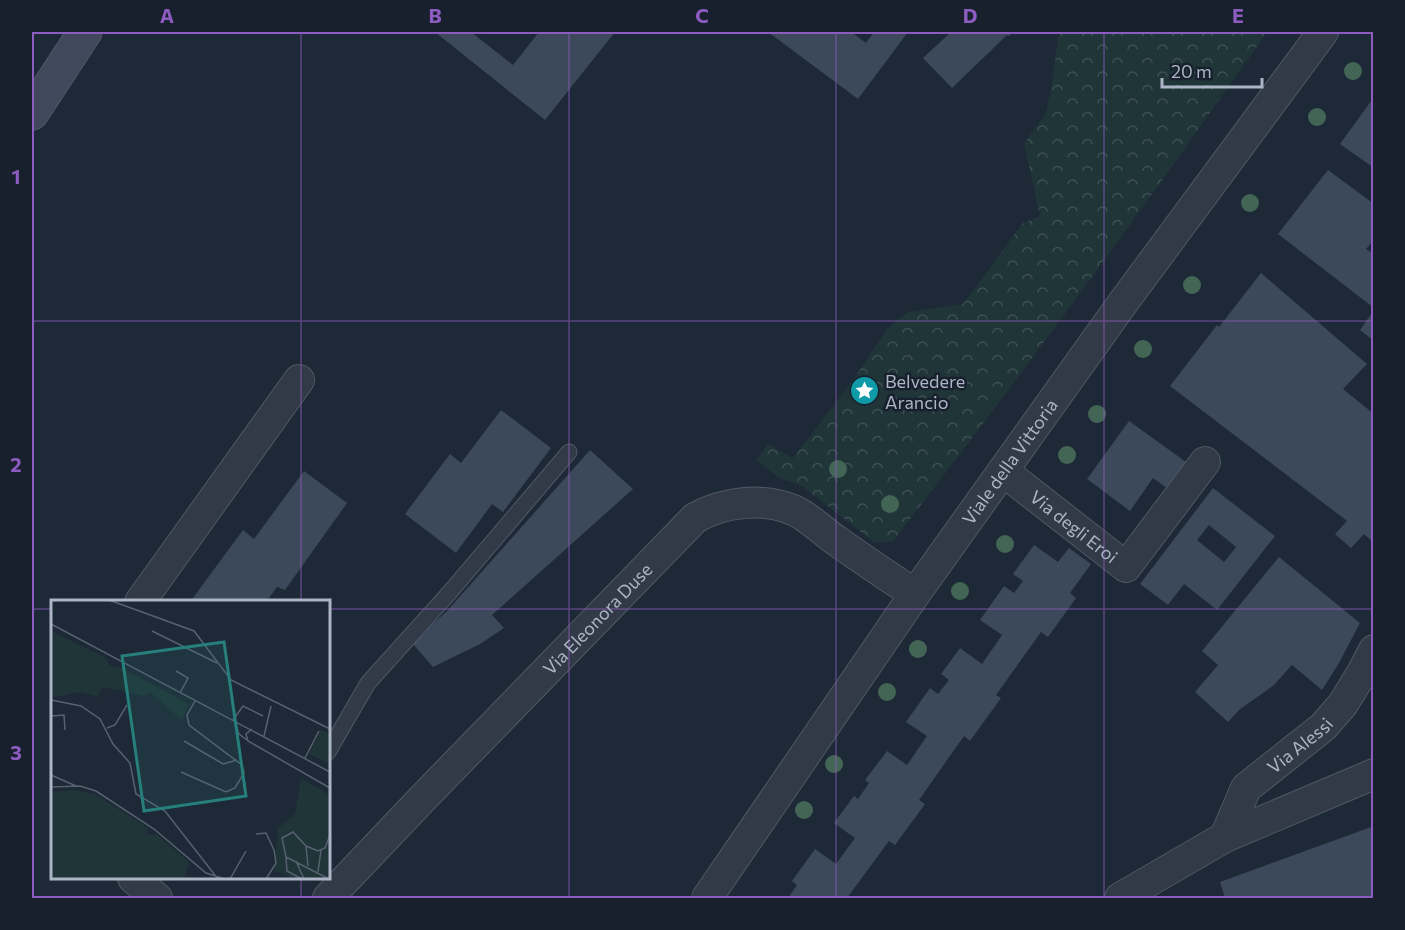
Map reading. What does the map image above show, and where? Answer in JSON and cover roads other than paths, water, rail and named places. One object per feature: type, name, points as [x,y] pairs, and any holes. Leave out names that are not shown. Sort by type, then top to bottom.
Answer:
[{"type":"main road","points":[[32,112],[85,32]]},
{"type":"street","name":"Viale della Vittoria","points":[[706,898],[915,594],[1122,304],[1323,32]]},
{"type":"street","points":[[141,600],[299,380]]},
{"type":"street","name":"Via degli Eroi","points":[[1003,471],[1126,567],[1205,462]]},
{"type":"street","name":"Via Eleonora Duse","points":[[329,890],[430,791],[695,518],[706,512],[731,504],[751,503],[769,504],[795,510],[915,594]]},
{"type":"street","name":"Via Alessi","points":[[1225,837],[1246,788],[1323,727],[1343,704],[1374,650]]},
{"type":"street","points":[[1120,898],[1225,837],[1374,774]]},
{"type":"street","points":[[134,879],[157,898]]},
{"type":"lane","points":[[330,748],[368,682],[450,592],[569,452]]},
{"type":"place","name":"Belvedere Arancio","points":[[864,391]]}]
